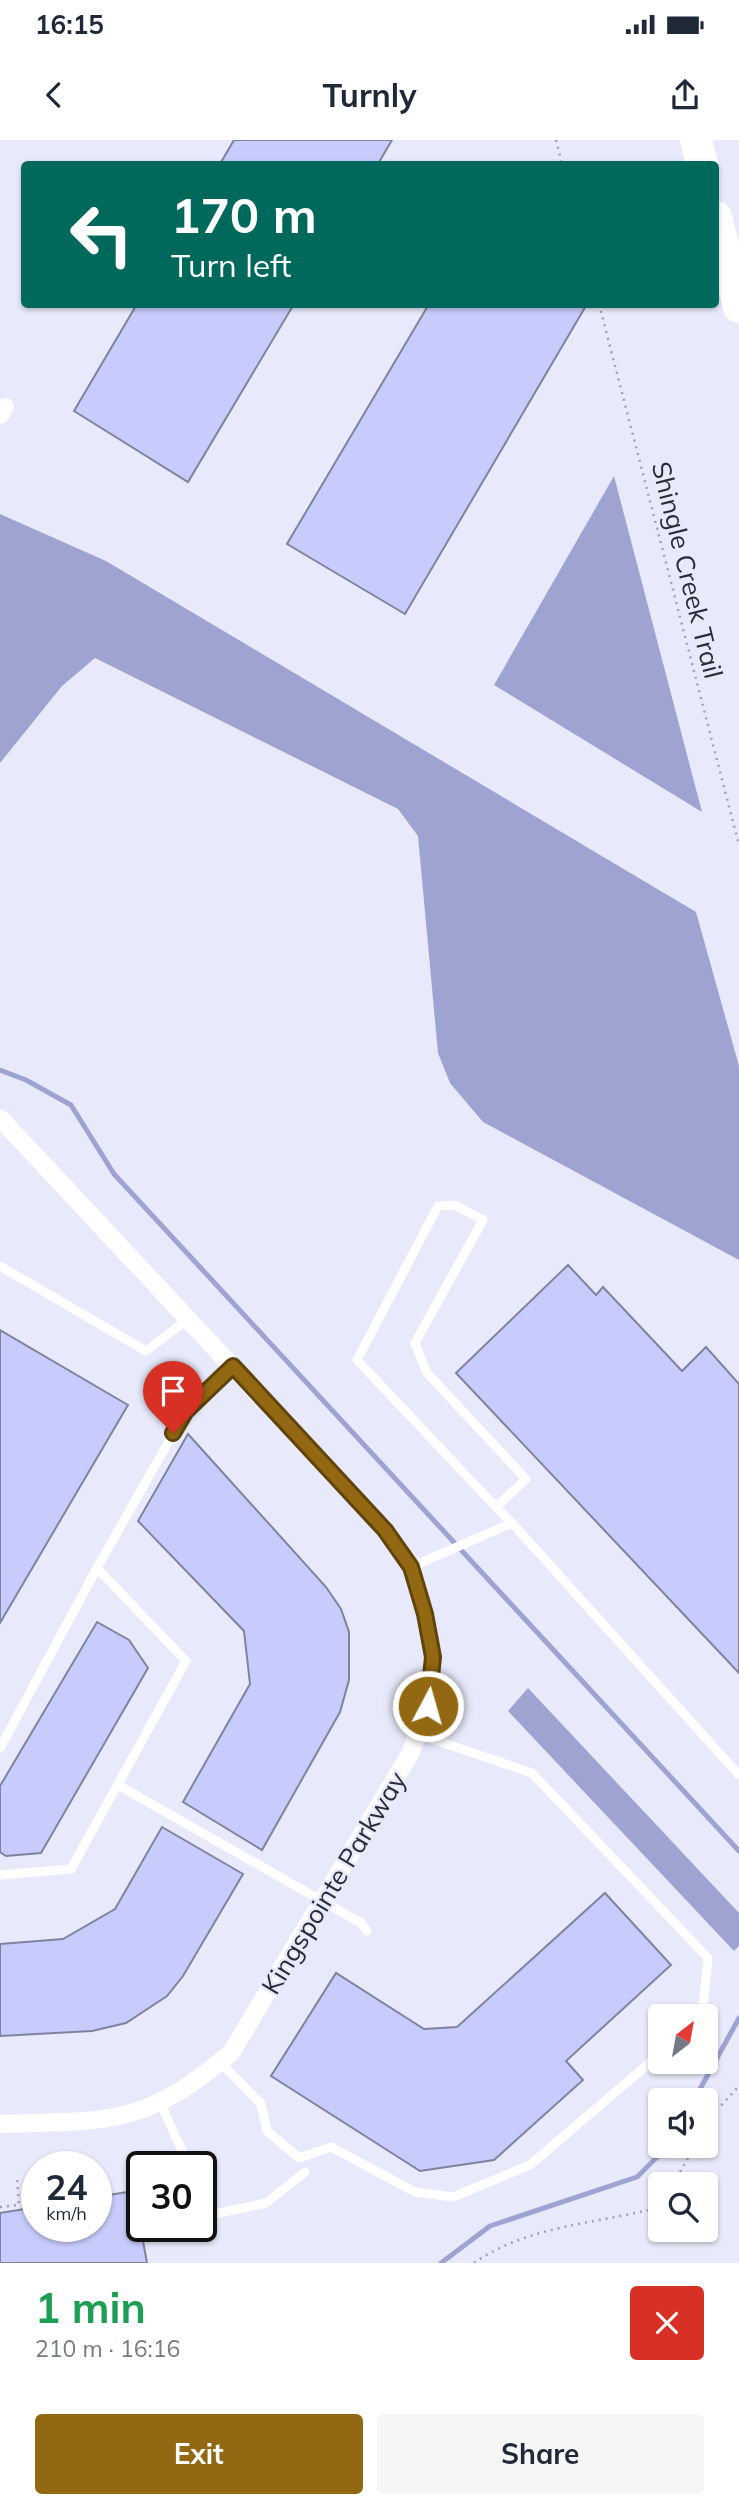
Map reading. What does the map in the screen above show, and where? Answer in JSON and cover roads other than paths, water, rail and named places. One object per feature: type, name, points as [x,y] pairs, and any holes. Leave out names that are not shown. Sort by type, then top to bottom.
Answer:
[{"type":"highway","points":[[696,140],[701,161]]},
{"type":"highway","points":[[719,229],[739,307]]},
{"type":"street","name":"Kingspointe Parkway","points":[[0,1118],[385,1530],[411,1567],[425,1614],[433,1657],[428,1706],[410,1754],[231,2053],[197,2082],[160,2102],[114,2117],[0,2124]]},
{"type":"lane","points":[[496,1507],[526,1479],[426,1373],[415,1343],[483,1220],[455,1205],[438,1206],[357,1360],[496,1507],[512,1523],[739,1775]]},
{"type":"lane","points":[[0,1266],[146,1351],[188,1319]]},
{"type":"lane","points":[[0,1748],[186,1411],[233,1366]]},
{"type":"lane","points":[[411,1567],[512,1523]]},
{"type":"lane","points":[[0,1875],[71,1869],[186,1661],[97,1568]]},
{"type":"lane","points":[[417,1734],[536,1777],[708,1958],[703,2004]]},
{"type":"lane","points":[[118,1785],[361,1923],[367,1931]]},
{"type":"lane","points":[[220,2062],[261,2104],[267,2131],[299,2158],[331,2147],[415,2192],[453,2197],[530,2165],[648,2064]]},
{"type":"lane","points":[[160,2102],[182,2151]]},
{"type":"lane","points":[[217,2214],[266,2203],[305,2172]]},
{"type":"water","points":[[614,476],[702,812],[494,685]]},
{"type":"water","points":[[0,514],[106,561],[696,912],[739,1066],[739,1260],[483,1122],[450,1083],[438,1053],[418,836],[398,809],[95,658],[62,686],[0,763]]},
{"type":"water","points":[[528,1688],[739,1913],[739,1946],[734,1951],[508,1711]]},
{"type":"waterway","points":[[0,1070],[26,1080],[71,1105],[114,1174],[739,1851]]},
{"type":"waterway","points":[[701,2088],[739,2018]]},
{"type":"waterway","points":[[441,2263],[490,2226],[637,2177],[656,2158]]}]
